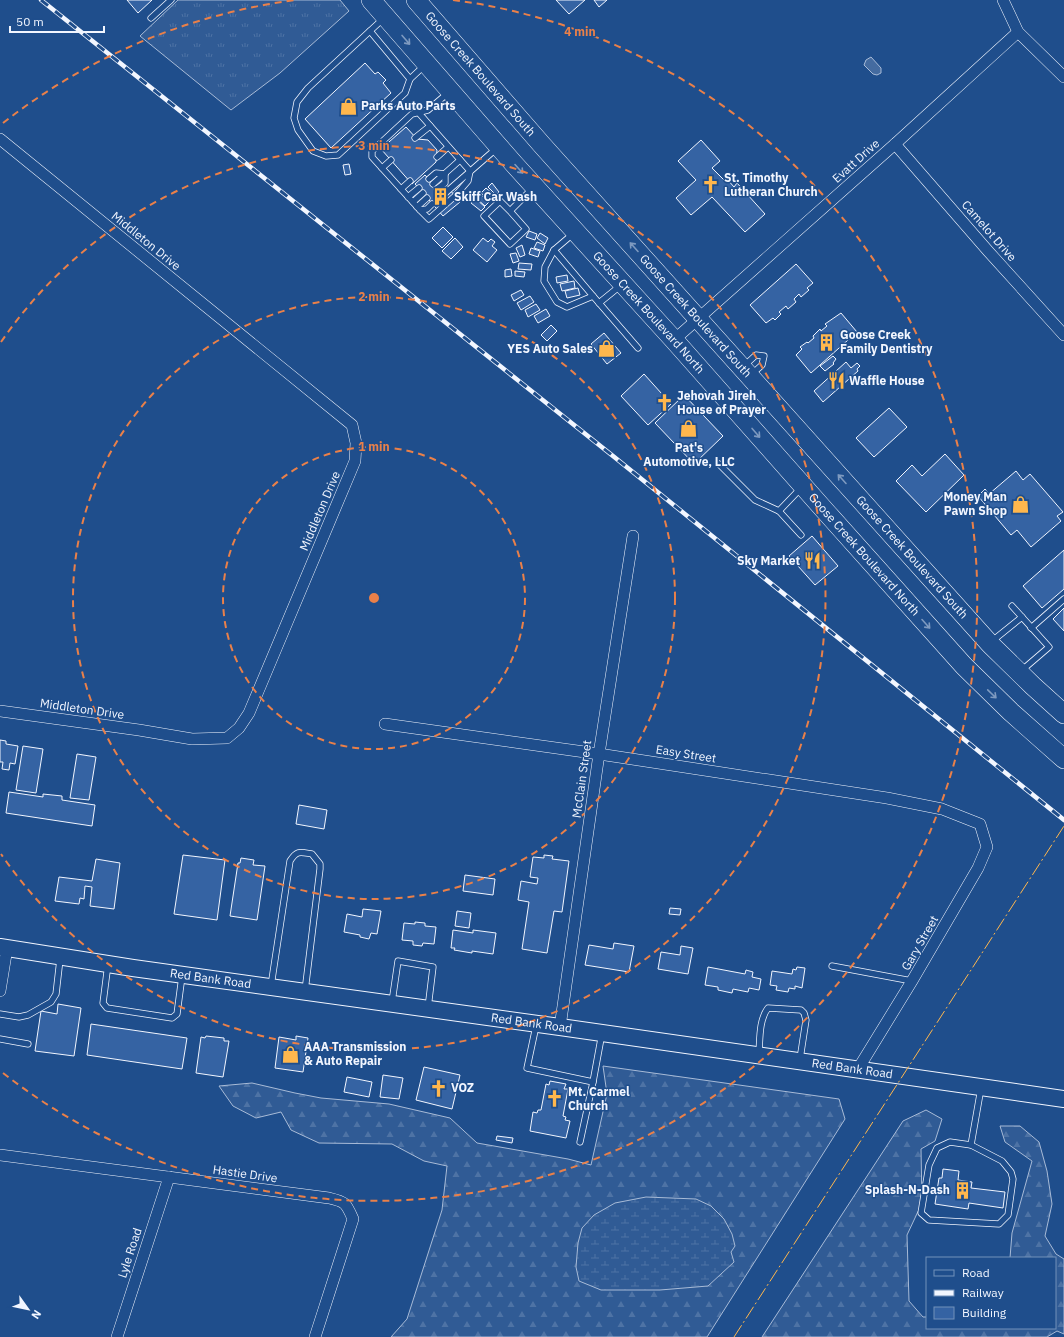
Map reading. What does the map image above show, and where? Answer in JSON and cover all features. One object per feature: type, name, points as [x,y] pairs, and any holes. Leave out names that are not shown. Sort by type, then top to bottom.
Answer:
[{"type":"highway","name":"Goose Creek Boulevard North","points":[[371,0],[499,147],[674,340],[964,666],[1011,712],[1064,759]]},
{"type":"highway","name":"Goose Creek Boulevard South","points":[[416,0],[542,145],[990,644],[1064,714]]},
{"type":"main road","name":"Red Bank Road","points":[[3,947],[182,975],[428,1008],[1064,1100]]},
{"type":"street","points":[[1003,0],[1018,32],[1064,78]]},
{"type":"street","name":"Evatt Drive","points":[[674,340],[895,144],[1018,32]]},
{"type":"street","name":"Middleton Drive","points":[[0,139],[352,425],[356,443],[355,461],[249,713],[239,728],[227,738],[192,739],[139,730],[0,711]]},
{"type":"street","name":"Camelot Drive","points":[[895,144],[988,251],[1064,335]]},
{"type":"street","name":"McClain Street","points":[[560,1027],[599,754],[633,536]]},
{"type":"street","name":"Easy Street","points":[[385,724],[599,754],[942,808],[980,824]]},
{"type":"street","name":"Gary Street","points":[[858,1069],[912,981],[978,868],[987,847],[980,824]]},
{"type":"street","points":[[0,991],[3,947]]},
{"type":"street","name":"Hastie Drive","points":[[0,1155],[329,1198],[341,1201],[347,1206],[353,1219],[315,1337]]},
{"type":"street","name":"Lyle Road","points":[[117,1337],[169,1177]]},
{"type":"lane","points":[[151,18],[171,0]]},
{"type":"lane","points":[[386,17],[308,88],[297,102],[294,118],[298,130],[313,151],[326,156],[338,155],[405,92],[410,79],[427,64]]},
{"type":"lane","points":[[370,31],[410,79]]},
{"type":"lane","points":[[450,91],[428,110],[412,114],[372,151],[372,157],[429,219],[455,196],[468,182],[470,171]]},
{"type":"lane","points":[[418,112],[470,171]]},
{"type":"lane","points":[[415,138],[430,126]]},
{"type":"lane","points":[[437,157],[448,147]]},
{"type":"lane","points":[[443,195],[499,147]]},
{"type":"lane","points":[[382,168],[391,160]]},
{"type":"lane","points":[[435,186],[460,160]]},
{"type":"lane","points":[[429,179],[436,173],[445,174]]},
{"type":"lane","points":[[401,189],[410,181]]},
{"type":"lane","points":[[510,211],[535,187]]},
{"type":"lane","points":[[408,197],[419,188]]},
{"type":"lane","points":[[417,206],[423,193]]},
{"type":"lane","points":[[417,206],[427,198]]},
{"type":"lane","points":[[500,201],[510,211],[526,228],[510,244],[484,216],[500,201]]},
{"type":"lane","points":[[417,206],[427,209],[432,204]]},
{"type":"lane","points":[[575,231],[554,250],[545,267],[544,281],[557,302],[567,307],[593,296]]},
{"type":"lane","points":[[554,250],[638,348]]},
{"type":"lane","points":[[599,303],[623,284]]},
{"type":"lane","points":[[719,464],[756,500],[779,511],[801,534]]},
{"type":"lane","points":[[779,511],[803,486]]},
{"type":"lane","points":[[1031,628],[1064,599]]},
{"type":"lane","points":[[1012,606],[1049,647],[1019,672]]},
{"type":"lane","points":[[990,644],[1022,617]]},
{"type":"lane","points":[[271,987],[288,869],[294,854],[299,852],[312,854],[320,864],[304,992]]},
{"type":"lane","points":[[0,1014],[19,1017],[28,1015],[51,1002],[56,994],[61,956]]},
{"type":"lane","points":[[392,1004],[398,961],[433,967],[428,1008]]},
{"type":"lane","points":[[108,964],[103,1003],[108,1008],[172,1018],[177,1014],[182,975]]},
{"type":"lane","points":[[832,966],[912,981]]},
{"type":"lane","points":[[758,1056],[762,1021],[768,1008],[801,1010],[804,1013],[806,1020],[800,1062]]},
{"type":"lane","points":[[537,1024],[527,1068],[593,1082]]},
{"type":"lane","points":[[580,1142],[602,1033]]},
{"type":"lane","points":[[0,1039],[28,1044]]},
{"type":"lane","points":[[971,1145],[981,1087]]},
{"type":"lane","points":[[950,1142],[971,1145],[1002,1161],[1011,1172],[1013,1179],[1008,1215],[999,1224],[929,1220],[921,1213],[930,1164],[937,1148],[950,1142]]},
{"type":"green space","points":[[178,0],[340,0],[349,11],[280,73],[231,110],[140,36]]},
{"type":"green space","points":[[603,1066],[839,1099],[845,1119],[707,1337],[391,1337],[407,1319],[442,1210],[447,1166],[424,1161],[392,1144],[319,1143],[291,1130],[281,1112],[256,1118],[233,1106],[219,1086],[252,1083],[321,1098],[389,1104],[450,1118],[477,1143],[568,1159],[591,1165],[607,1094]]},
{"type":"green space","points":[[926,1110],[942,1119],[935,1141],[921,1149],[922,1203],[907,1235],[909,1301],[923,1317],[926,1317],[926,1329],[1056,1329],[1056,1257],[1010,1257],[1012,1233],[1032,1161],[1005,1142],[1000,1126],[1020,1126],[1039,1142],[1047,1171],[1052,1204],[1045,1236],[1056,1254],[1064,1259],[1064,1334],[1057,1331],[1047,1337],[762,1337],[903,1121]]},
{"type":"green space","points":[[646,1197],[696,1199],[711,1206],[724,1219],[732,1234],[735,1246],[731,1252],[734,1262],[708,1286],[660,1290],[601,1290],[579,1281],[576,1267],[578,1243],[582,1228],[594,1215],[615,1203]]},
{"type":"shaded area","points":[[871,57],[881,68],[881,73],[877,75],[873,74],[864,65],[866,60]]},
{"type":"building","points":[[127,0],[152,0],[138,13]]},
{"type":"building","points":[[556,0],[585,0],[569,14]]},
{"type":"building","points":[[594,0],[607,0],[599,7]]},
{"type":"building","name":"Parks Auto Parts","points":[[365,63],[375,74],[378,72],[386,80],[383,83],[391,93],[331,148],[305,119]]},
{"type":"building","points":[[406,127],[417,139],[428,140],[437,150],[436,162],[412,184],[381,149]]},
{"type":"building","name":"St. Timothy Lutheran Church","points":[[701,140],[720,161],[712,168],[725,181],[727,179],[734,187],[737,183],[765,214],[745,232],[712,197],[691,215],[676,198],[696,180],[678,161]]},
{"type":"building","points":[[349,164],[351,174],[345,175],[343,165]]},
{"type":"building","name":"Skiff Car Wash","points":[[425,175],[443,195],[450,190],[460,202],[443,216],[415,184]]},
{"type":"building","points":[[492,183],[499,192],[496,195],[488,187]]},
{"type":"building","points":[[486,188],[495,196],[490,201],[481,193]]},
{"type":"building","points":[[480,194],[489,202],[485,206],[476,198]]},
{"type":"building","points":[[475,198],[485,207],[481,211],[471,203]]},
{"type":"building","points":[[443,227],[453,237],[442,248],[432,238]]},
{"type":"building","points":[[529,231],[537,234],[535,240],[526,237]]},
{"type":"building","points":[[540,233],[548,238],[545,244],[537,238]]},
{"type":"building","points":[[455,238],[463,247],[451,259],[442,251]]},
{"type":"building","points":[[483,238],[488,242],[491,239],[495,242],[492,246],[497,250],[487,262],[473,250]]},
{"type":"building","points":[[537,242],[545,245],[543,251],[534,248]]},
{"type":"building","points":[[522,245],[525,255],[520,257],[516,248]]},
{"type":"building","points":[[531,248],[540,251],[538,257],[529,254]]},
{"type":"building","points":[[516,253],[519,261],[513,263],[510,254]]},
{"type":"building","points":[[519,263],[532,264],[531,270],[518,269]]},
{"type":"building","points":[[796,264],[813,283],[807,288],[809,290],[801,297],[799,294],[794,299],[796,302],[788,309],[786,306],[779,312],[781,314],[775,320],[773,318],[766,323],[750,305]]},
{"type":"building","points":[[511,269],[512,276],[505,277],[505,270]]},
{"type":"building","points":[[515,271],[525,272],[524,277],[515,276]]},
{"type":"building","points":[[567,275],[568,281],[557,283],[556,277]]},
{"type":"building","points":[[574,281],[575,288],[562,291],[560,284]]},
{"type":"building","points":[[578,288],[580,295],[567,298],[565,291]]},
{"type":"building","points":[[521,290],[524,295],[514,301],[511,295]]},
{"type":"building","points":[[530,296],[534,302],[521,310],[517,303]]},
{"type":"building","points":[[536,304],[540,310],[528,317],[525,310]]},
{"type":"building","points":[[546,309],[550,316],[538,323],[534,316]]},
{"type":"building","name":"Goose Creek Family Dentistry","points":[[841,313],[857,332],[811,373],[796,355],[802,349],[800,347],[807,342],[808,343],[814,338],[813,336],[820,329],[821,331],[827,326],[825,324]]},
{"type":"building","points":[[551,325],[557,331],[547,341],[541,335]]},
{"type":"building","name":"YES Auto Sales","points":[[604,333],[621,353],[607,364],[591,344]]},
{"type":"building","points":[[833,356],[836,359],[833,363],[834,364],[825,371],[820,366]]},
{"type":"building","name":"Waffle House","points":[[846,362],[851,368],[857,363],[860,366],[857,369],[858,371],[823,402],[814,391]]},
{"type":"building","points":[[644,374],[671,404],[648,425],[621,396]]},
{"type":"building","name":"Pat's Automotive, LLC","points":[[684,395],[723,436],[694,464],[655,423]]},
{"type":"building","points":[[889,408],[907,427],[874,457],[856,438]]},
{"type":"building","points":[[945,454],[964,475],[926,512],[896,481],[912,465],[922,476]]},
{"type":"building","name":"Money Man Pawn Shop","points":[[1016,471],[1023,480],[1030,474],[1063,512],[1057,516],[1061,521],[1031,547],[1017,530],[1011,535],[978,496],[985,489],[989,494]]},
{"type":"building","name":"Sky Market","points":[[812,536],[838,566],[815,585],[789,556]]},
{"type":"building","points":[[1064,550],[1064,589],[1042,608],[1023,586]]},
{"type":"building","points":[[1064,608],[1064,631],[1053,619]]},
{"type":"building","points":[[0,740],[6,741],[6,744],[18,746],[15,764],[10,763],[9,770],[2,769],[3,762],[0,762]]},
{"type":"building","points":[[23,746],[43,749],[36,793],[16,790]]},
{"type":"building","points":[[77,754],[96,757],[89,800],[70,798]]},
{"type":"building","points":[[9,792],[43,797],[43,794],[62,796],[62,800],[95,805],[92,826],[6,813]]},
{"type":"building","points":[[299,805],[327,810],[324,829],[296,824]]},
{"type":"building","points":[[183,855],[225,860],[217,920],[174,914]]},
{"type":"building","points":[[544,855],[553,856],[552,859],[569,861],[562,912],[554,911],[547,953],[522,949],[529,902],[518,900],[521,881],[537,884],[538,878],[530,877],[533,857],[544,858]]},
{"type":"building","points":[[241,858],[254,860],[253,865],[265,866],[257,920],[230,916],[238,863],[240,863]]},
{"type":"building","points":[[96,859],[120,863],[114,909],[90,906],[92,887],[85,886],[84,899],[80,898],[79,904],[55,901],[59,877],[92,881]]},
{"type":"building","points":[[465,875],[495,879],[493,895],[463,891]]},
{"type":"building","points":[[670,908],[681,909],[680,915],[669,914]]},
{"type":"building","points":[[363,909],[381,911],[377,934],[371,933],[369,939],[360,937],[360,935],[344,932],[347,914],[362,917]]},
{"type":"building","points":[[457,911],[471,913],[469,928],[455,926]]},
{"type":"building","points":[[415,922],[425,923],[425,926],[436,927],[434,944],[423,943],[422,946],[413,945],[413,941],[402,940],[404,923],[415,924]]},
{"type":"building","points":[[453,930],[473,933],[473,930],[496,933],[493,954],[454,950],[455,948],[451,948]]},
{"type":"building","points":[[614,943],[634,946],[629,972],[585,965],[589,945],[613,949]]},
{"type":"building","points":[[681,946],[693,948],[688,974],[658,969],[661,952],[680,955]]},
{"type":"building","points":[[708,967],[745,974],[746,970],[753,972],[752,977],[761,979],[759,990],[749,988],[748,992],[733,989],[732,993],[718,990],[718,987],[705,985]]},
{"type":"building","points":[[797,967],[805,968],[802,988],[795,986],[795,989],[789,988],[788,992],[776,990],[777,986],[770,985],[772,971],[792,974],[793,969],[796,970]]},
{"type":"building","points":[[58,1004],[81,1008],[74,1056],[35,1051],[41,1011],[57,1014]]},
{"type":"building","points":[[91,1024],[187,1038],[182,1069],[87,1055]]},
{"type":"building","points":[[206,1036],[224,1038],[224,1041],[229,1041],[223,1077],[196,1073],[201,1037],[205,1038]]},
{"type":"building","name":"AAA Transmission & Auto Repair","points":[[296,1036],[308,1038],[303,1072],[275,1068],[279,1037],[296,1040]]},
{"type":"building","name":"VOZ","points":[[424,1067],[460,1075],[452,1109],[416,1100]]},
{"type":"building","points":[[383,1075],[403,1078],[399,1099],[380,1097]]},
{"type":"building","points":[[347,1077],[372,1082],[369,1097],[344,1092]]},
{"type":"building","name":"Mt. Carmel Church","points":[[550,1081],[566,1084],[564,1089],[568,1089],[563,1116],[566,1117],[565,1120],[570,1121],[566,1138],[530,1131],[533,1112],[537,1113],[538,1110],[541,1110],[546,1084],[549,1085]]},
{"type":"building","points":[[497,1136],[513,1138],[512,1143],[496,1140]]},
{"type":"building","name":"Splash-N-Dash","points":[[943,1169],[959,1171],[958,1180],[972,1182],[971,1188],[1005,1192],[1003,1208],[969,1203],[968,1209],[935,1204],[939,1178],[942,1178]]},
{"type":"railway","points":[[41,0],[613,456],[1064,820]]},
{"type":"power","points":[[734,1337],[1064,826]]},
{"type":"place","name":"Parks Auto Parts","points":[[348,106]]},
{"type":"place","name":"St. Timothy Lutheran Church","points":[[711,185]]},
{"type":"place","name":"Skiff Car Wash","points":[[441,197]]},
{"type":"place","name":"Goose Creek Family Dentistry","points":[[827,342]]},
{"type":"place","name":"YES Auto Sales","points":[[606,349]]},
{"type":"place","name":"Waffle House","points":[[836,381]]},
{"type":"place","name":"Jehovah Jireh House of Prayer","points":[[664,403]]},
{"type":"place","name":"Pat's Automotive, LLC","points":[[689,429]]},
{"type":"place","name":"Money Man Pawn Shop","points":[[1020,504]]},
{"type":"place","name":"Sky Market","points":[[813,561]]},
{"type":"place","name":"AAA Transmission & Auto Repair","points":[[291,1054]]},
{"type":"place","name":"VOZ","points":[[438,1088]]},
{"type":"place","name":"Mt. Carmel Church","points":[[555,1099]]},
{"type":"place","name":"Splash-N-Dash","points":[[963,1190]]}]
